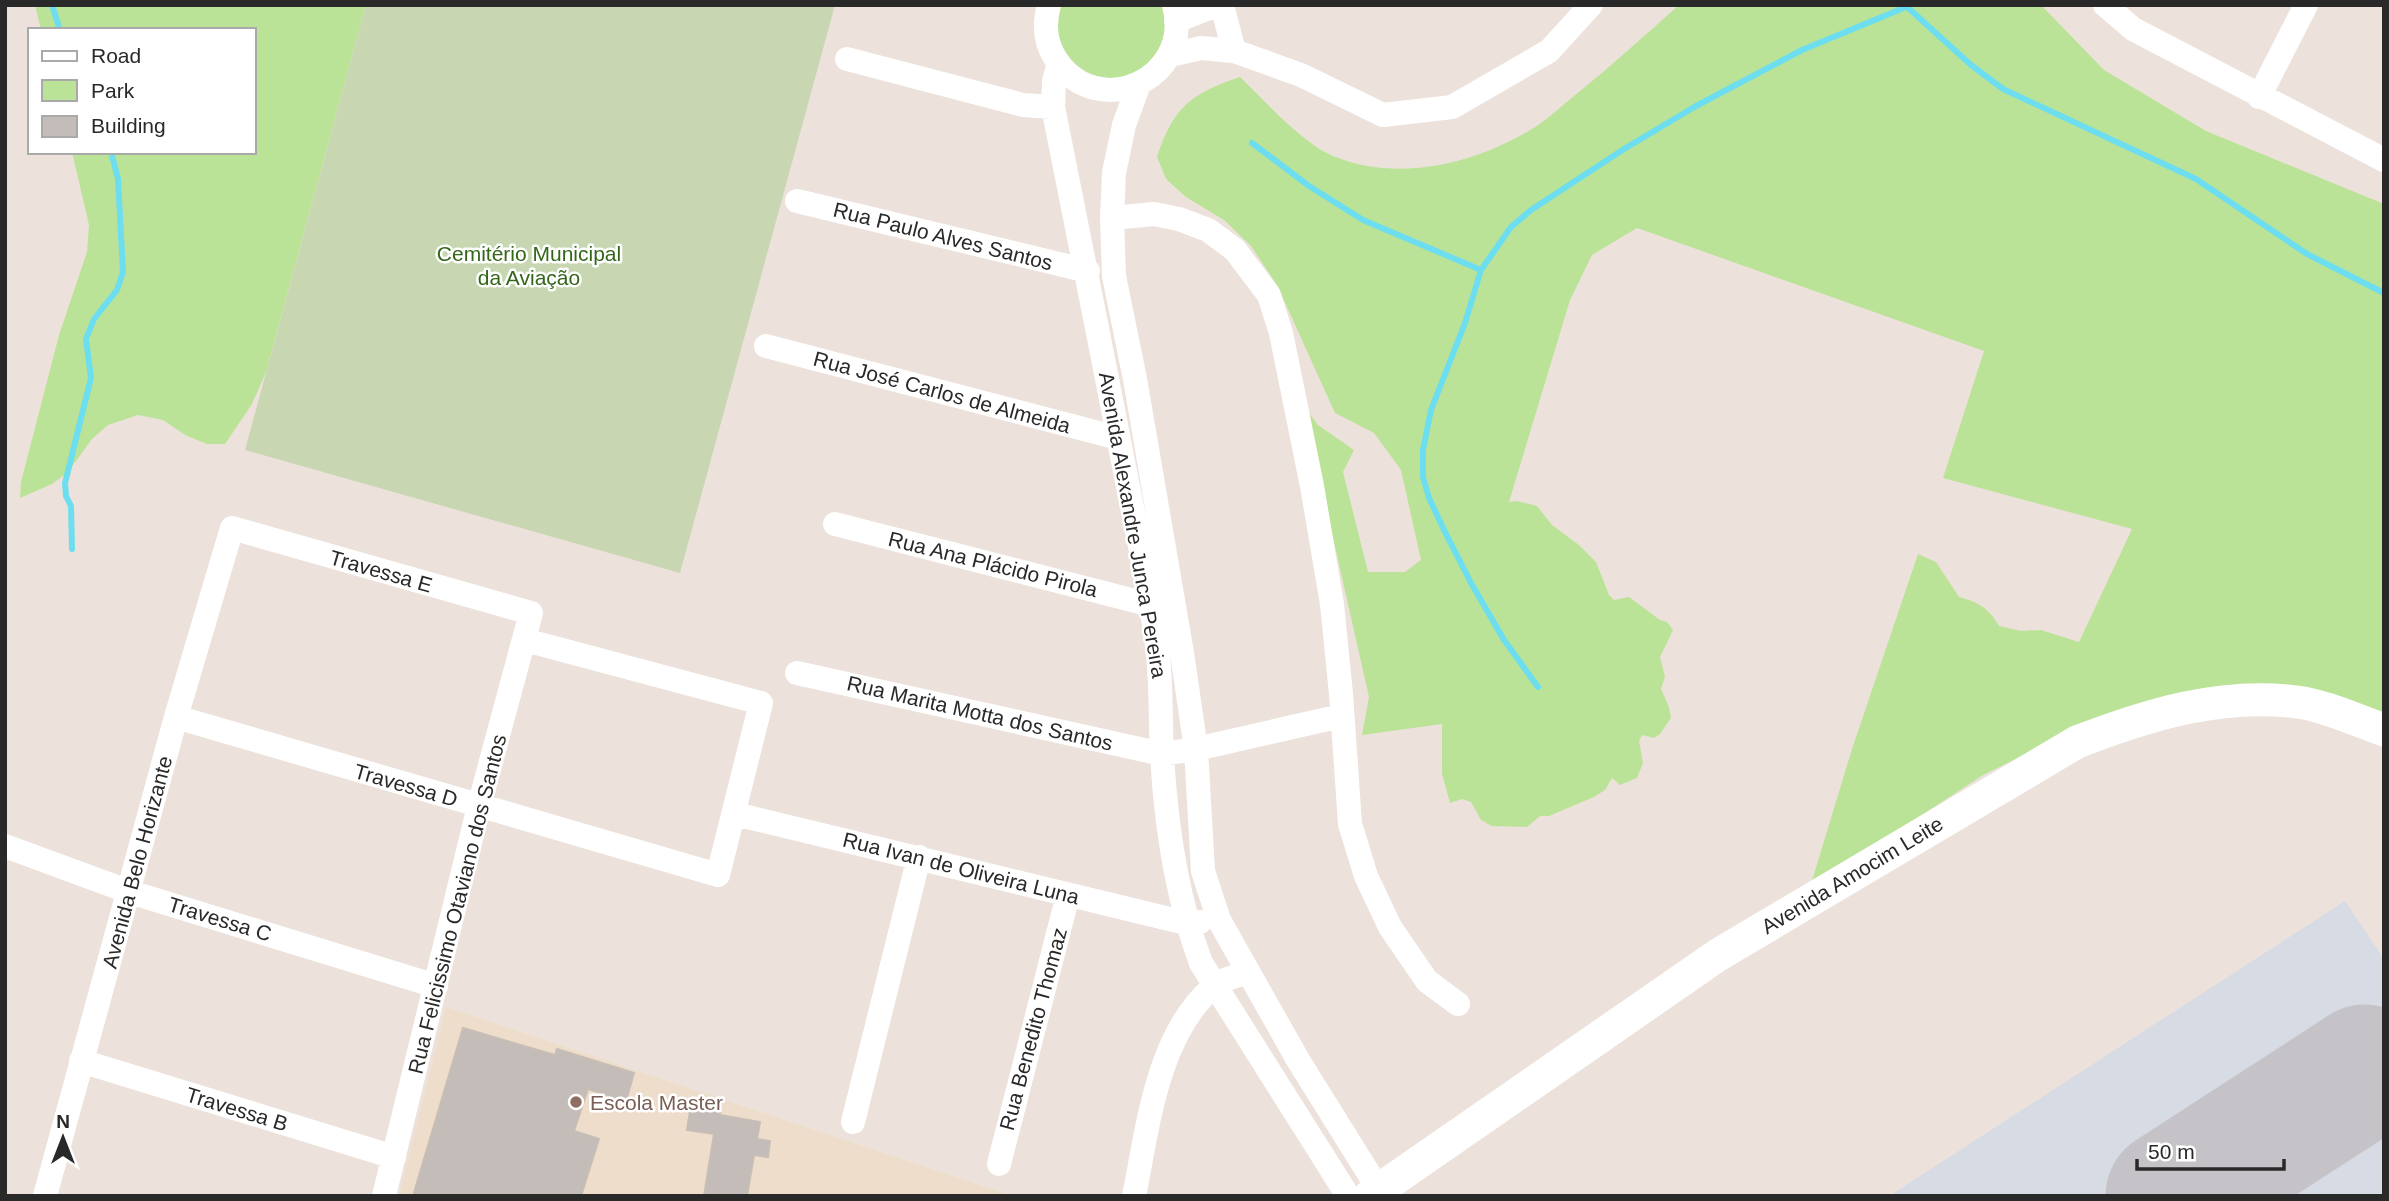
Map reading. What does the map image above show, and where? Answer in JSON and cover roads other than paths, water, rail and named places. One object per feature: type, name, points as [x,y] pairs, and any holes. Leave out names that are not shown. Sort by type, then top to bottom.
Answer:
[{"type":"street","points":[[1044,11],[1051,51],[1059,64],[1082,83],[1096,88],[1111,90],[1139,84],[1151,76],[1170,55],[1177,28],[1175,13],[1219,5],[1234,51]]},
{"type":"street","points":[[1170,55],[1201,48],[1234,51],[1301,75],[1383,115],[1452,107],[1549,51],[1591,5]]},
{"type":"street","points":[[2105,5],[2133,29],[2384,160]]},
{"type":"street","points":[[2259,97],[2306,5]]},
{"type":"street","points":[[847,59],[1023,105],[1053,107]]},
{"type":"street","name":"Avenida Alexandre Junca Pereira","points":[[1059,64],[1054,81],[1053,107],[1088,271],[1151,605],[1162,704],[1162,754],[1173,856],[1186,923],[1200,963],[1366,1194]]},
{"type":"street","name":"Avenida Alexandre Junca Pereira","points":[[1139,84],[1124,125],[1114,173],[1114,276],[1182,653],[1196,749],[1203,871],[1219,920],[1298,1060],[1366,1194]]},
{"type":"street","name":"Rua Paulo Alves Santos","points":[[797,201],[1088,271]]},
{"type":"street","points":[[1112,218],[1154,214],[1208,230],[1235,250],[1269,295],[1281,333],[1332,604],[1350,824],[1366,876],[1390,927],[1427,981],[1458,1004]]},
{"type":"street","name":"Rua José Carlos de Almeida","points":[[766,346],[1118,438]]},
{"type":"street","name":"Rua Ana Plácido Pirola","points":[[835,524],[1151,605]]},
{"type":"street","name":"Travessa E","points":[[232,528],[531,613]]},
{"type":"street","name":"Avenida Belo Horizante","points":[[45,1196],[176,717],[232,528]]},
{"type":"street","name":"Rua Felicissimo Otaviano dos Santos","points":[[384,1196],[480,806],[531,613]]},
{"type":"street","points":[[525,640],[761,703],[735,814]]},
{"type":"street","name":"Rua Marita Motta dos Santos","points":[[797,673],[1162,754]]},
{"type":"street","name":"Avenida Amocim Leite","points":[[1366,1194],[1718,955],[2077,742],[2117,726],[2194,705],[2262,699],[2299,702],[2384,730]]},
{"type":"street","points":[[1162,754],[1196,749],[1341,716]]},
{"type":"street","name":"Travessa D","points":[[176,717],[718,875],[735,814]]},
{"type":"street","name":"Rua Ivan de Oliveira Luna","points":[[735,814],[1186,923],[1219,920]]},
{"type":"street","name":"Travessa C","points":[[5,846],[130,892],[436,986]]},
{"type":"street","points":[[853,1122],[919,857]]},
{"type":"street","name":"Rua Benedito Thomaz","points":[[999,1164],[1068,895]]},
{"type":"street","points":[[1134,1196],[1158,1077],[1177,1032],[1215,985],[1248,972]]},
{"type":"street","name":"Travessa B","points":[[81,1061],[394,1157]]},
{"type":"waterway","points":[[52,5],[59,28]]},
{"type":"waterway","points":[[1905,5],[1971,65],[2003,89],[2196,179],[2307,254],[2384,293]]},
{"type":"waterway","points":[[1538,687],[1504,640],[1471,583],[1429,498],[1423,477],[1423,450],[1431,410],[1465,323],[1481,270],[1511,227],[1531,210],[1624,149],[1696,106],[1802,50],[1906,7]]},
{"type":"waterway","points":[[1252,143],[1309,186],[1363,220],[1481,270]]},
{"type":"waterway","points":[[72,549],[71,506],[66,496],[65,483],[91,378],[86,339],[94,319],[117,290],[123,272],[118,179],[112,154]]},
{"type":"place","name":"Escola Master","points":[[576,1102]]},
{"type":"park label","name":"Cemitério Municipal da Aviação","points":[[529,265]]}]
